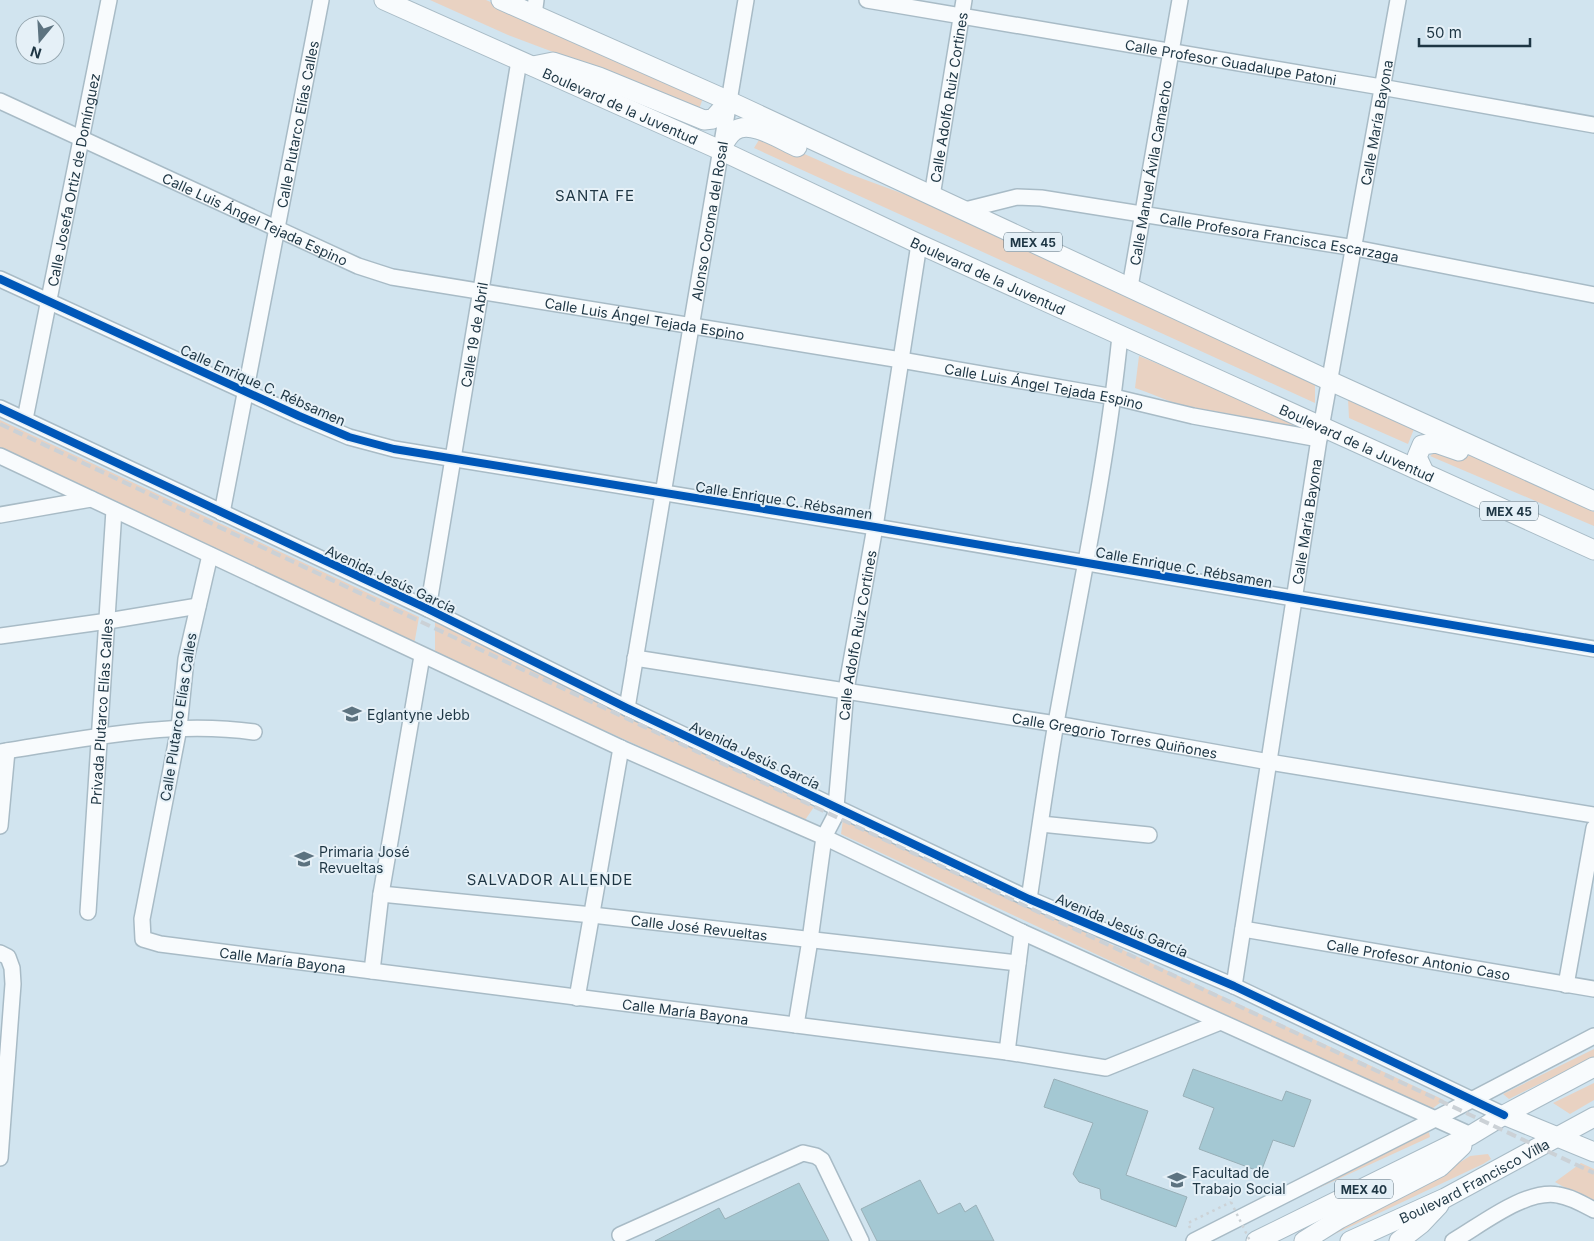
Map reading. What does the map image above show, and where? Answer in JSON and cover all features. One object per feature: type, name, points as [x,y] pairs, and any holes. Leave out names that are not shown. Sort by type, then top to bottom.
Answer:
[{"type":"main road","name":"Boulevard de la Juventud","points":[[384,0],[720,150],[1120,336],[1321,433],[1424,472],[1594,550]]},
{"type":"main road","name":"MEX 45","points":[[501,0],[535,7],[728,101],[1330,382],[1594,501]]},
{"type":"main road","points":[[525,63],[553,62],[599,77],[704,120],[713,119],[728,101]]},
{"type":"main road","points":[[720,150],[732,132],[742,126],[755,129],[856,171],[883,173]]},
{"type":"main road","points":[[1424,472],[1417,461],[1418,452],[1422,445],[1436,443],[1564,487]]},
{"type":"main road","name":"MEX 40","points":[[1256,1241],[1470,1135],[1594,1068]]},
{"type":"main road","name":"Avenida Jesús García","points":[[1504,1115],[1594,1152]]},
{"type":"main road","name":"Boulevard Francisco Villa","points":[[1350,1241],[1445,1198],[1594,1117]]},
{"type":"main road","points":[[1304,1241],[1339,1218],[1440,1166],[1456,1152],[1470,1135]]},
{"type":"main road","points":[[1399,1241],[1421,1224],[1445,1198]]},
{"type":"street","name":"Calle Josefa Ortiz de Domínguez","points":[[25,419],[109,0]]},
{"type":"street","name":"Calle Plutarco Elías Calles","points":[[222,513],[321,0]]},
{"type":"street","name":"Alonso Corona del Rosal","points":[[627,708],[746,0]]},
{"type":"street","name":"Calle Profesor Guadalupe Patoni","points":[[866,0],[963,8],[1171,51],[1594,125]]},
{"type":"street","name":"Calle Manuel Ávila Camacho","points":[[1130,287],[1180,0]]},
{"type":"street","name":"Calle María Bayona","points":[[1234,986],[1321,433],[1398,0]]},
{"type":"street","name":"Calle Adolfo Ruiz Cortines","points":[[932,196],[963,8]]},
{"type":"street","name":"Calle 19 de Abril","points":[[428,609],[481,292],[525,63]]},
{"type":"street","name":"Calle Luis Ángel Tejada Espino","points":[[0,101],[277,227],[358,266],[392,277],[691,324],[901,360],[1114,398],[1193,416],[1321,433]]},
{"type":"street","name":"Calle Profesora Francisca Escarzaga","points":[[965,210],[1017,197],[1040,198],[1355,248],[1594,295]]},
{"type":"street","name":"Calle Adolfo Ruiz Cortines","points":[[796,1025],[824,837],[835,816],[846,690],[875,527],[919,244]]},
{"type":"street","name":"Calle Enrique C. Rébsamen","points":[[0,279],[246,390],[299,416],[349,437],[394,449],[875,527],[1594,649]]},
{"type":"street","points":[[1029,899],[1056,724],[1087,563],[1114,398],[1120,336]]},
{"type":"street","name":"Avenida Jesús García","points":[[0,408],[428,609],[627,708],[1029,899],[1234,986],[1504,1115]]},
{"type":"street","points":[[0,456],[621,748],[824,837],[1022,932],[1470,1135]]},
{"type":"street","points":[[0,515],[91,499]]},
{"type":"street","name":"Privada Plutarco Elías Calles","points":[[88,912],[101,737],[114,510]]},
{"type":"street","name":"Calle Plutarco Elías Calles","points":[[142,939],[142,919],[179,728],[186,659],[210,555]]},
{"type":"street","points":[[0,636],[198,606]]},
{"type":"street","points":[[372,971],[381,894],[422,656]]},
{"type":"street","name":"Calle Gregorio Torres Quiñones","points":[[635,658],[1056,724],[1269,762],[1594,815]]},
{"type":"street","points":[[0,826],[3,752],[101,737],[179,728],[211,726],[254,732]]},
{"type":"street","points":[[577,998],[621,748]]},
{"type":"street","points":[[1040,824],[1149,835]]},
{"type":"street","points":[[1566,985],[1594,828]]},
{"type":"street","name":"Calle José Revueltas","points":[[381,894],[592,915],[1018,963]]},
{"type":"street","name":"Calle Profesor Antonio Caso","points":[[1243,929],[1594,989]]},
{"type":"street","points":[[1007,1052],[1022,932]]},
{"type":"street","name":"Calle María Bayona","points":[[142,939],[160,944],[1007,1052],[1106,1068],[1218,1022]]},
{"type":"street","points":[[0,1158],[3,1070],[13,984],[12,968],[4,955]]},
{"type":"street","points":[[1194,1241],[1474,1100],[1594,1036]]},
{"type":"street","points":[[620,1235],[803,1153],[816,1156],[828,1169],[861,1241]]},
{"type":"street","points":[[1453,1241],[1526,1199],[1549,1194],[1572,1199],[1594,1210]]},
{"type":"path","points":[[1231,1202],[1250,1241]]},
{"type":"shaded area","points":[[430,0],[486,0],[703,98],[698,112],[593,67],[508,35]]},
{"type":"shaded area","points":[[762,135],[847,173],[955,213],[1315,385],[1315,403],[754,148]]},
{"type":"shaded area","points":[[1139,356],[1304,424],[1262,427],[1240,424],[1196,411],[1135,388]]},
{"type":"shaded area","points":[[1348,399],[1414,429],[1408,444],[1349,418]]},
{"type":"shaded area","points":[[0,420],[419,617],[414,645],[0,451]]},
{"type":"shaded area","points":[[1436,451],[1476,457],[1594,512],[1594,526],[1430,456]]},
{"type":"shaded area","points":[[435,622],[814,807],[805,820],[435,655]]},
{"type":"shaded area","points":[[843,819],[1444,1100],[1429,1111],[841,834]]},
{"type":"shaded area","points":[[1594,1049],[1594,1057],[1509,1099],[1503,1094]]},
{"type":"shaded area","points":[[1594,1083],[1594,1100],[1570,1114],[1553,1103]]},
{"type":"shaded area","points":[[1429,1132],[1430,1137],[1203,1241],[1195,1241]]},
{"type":"shaded area","points":[[1488,1154],[1491,1159],[1483,1164],[1322,1240],[1320,1236],[1413,1192],[1470,1156]]},
{"type":"shaded area","points":[[1581,1163],[1594,1169],[1594,1204],[1555,1182]]},
{"type":"building","points":[[1193,1069],[1282,1101],[1286,1091],[1311,1100],[1294,1147],[1273,1140],[1261,1172],[1199,1149],[1214,1108],[1183,1096]]},
{"type":"building","points":[[1054,1079],[1148,1111],[1126,1175],[1187,1197],[1176,1227],[1101,1199],[1100,1189],[1079,1182],[1073,1174],[1093,1123],[1044,1107]]},
{"type":"building","points":[[920,1180],[938,1214],[960,1203],[965,1212],[976,1205],[994,1241],[877,1241],[861,1209]]},
{"type":"building","points":[[799,1183],[829,1241],[655,1241],[719,1208],[725,1219]]},
{"type":"railway","points":[[0,424],[1594,1173]]},
{"type":"cycle path","points":[[0,279],[299,416],[349,437],[394,449],[875,527],[1594,649]]},
{"type":"cycle path","points":[[0,408],[428,609],[627,708],[1029,899],[1234,986],[1504,1115]]},
{"type":"place","name":"Eglantyne Jebb","points":[[352,714]]},
{"type":"place","name":"Primaria José Revueltas","points":[[304,859]]},
{"type":"place","name":"Facultad de Trabajo Social","points":[[1177,1180]]},
{"type":"district","name":"SANTA FE","points":[[595,195]]},
{"type":"district","name":"SALVADOR ALLENDE","points":[[550,879]]}]
